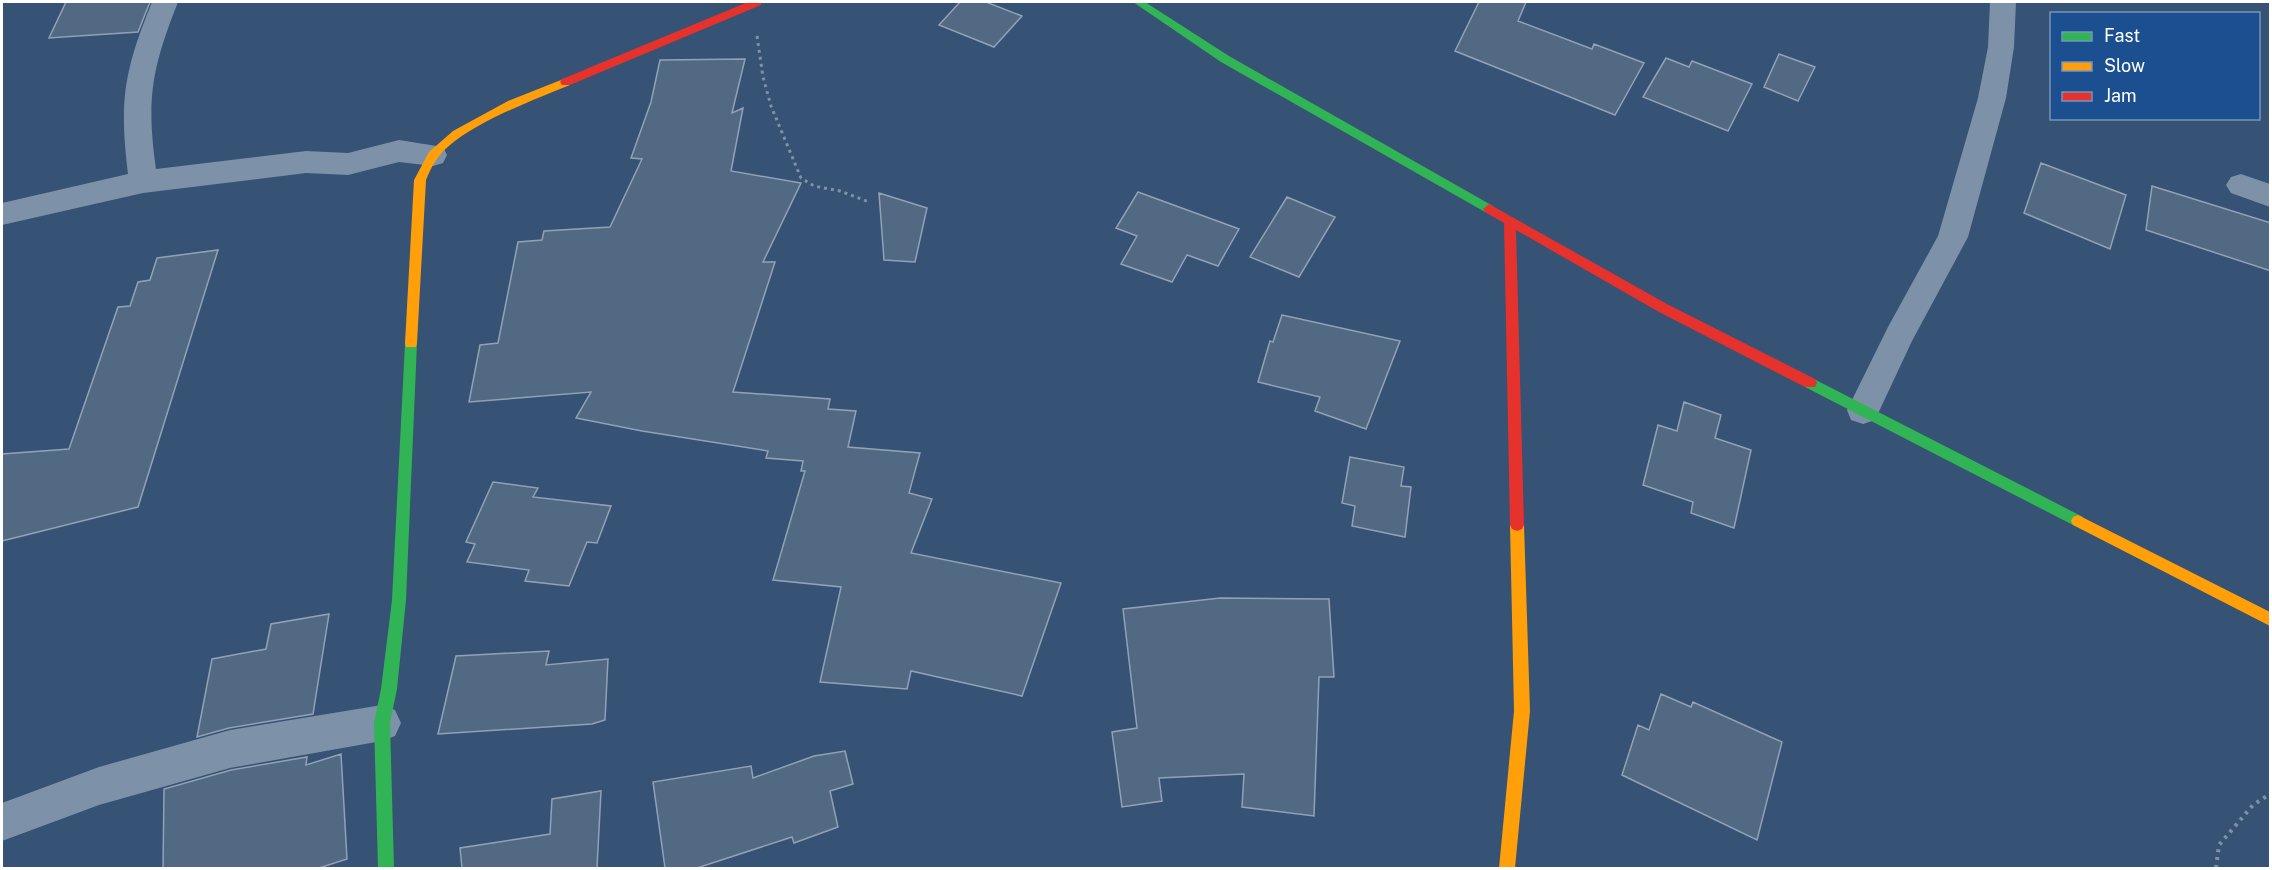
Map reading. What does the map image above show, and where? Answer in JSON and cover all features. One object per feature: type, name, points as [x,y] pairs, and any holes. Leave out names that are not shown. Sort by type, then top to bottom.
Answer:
[{"type":"street","points":[[143,182],[136,126],[139,81],[152,35],[165,2]]},
{"type":"street","points":[[386,868],[382,723],[389,689],[399,600],[420,180],[433,155],[457,134],[512,104],[757,2]]},
{"type":"street","points":[[1138,2],[1225,59],[1663,308],[2271,619]]},
{"type":"street","points":[[1863,410],[1899,336],[1953,237],[1992,98],[2001,47],[2003,2]]},
{"type":"street","points":[[2,214],[143,182],[306,162],[348,164],[399,151],[433,155]]},
{"type":"street","points":[[2241,185],[2271,196]]},
{"type":"street","points":[[1507,868],[1522,711],[1510,221]]},
{"type":"street","points":[[2,822],[99,786],[230,749],[382,723]]},
{"type":"path","points":[[756,27],[763,77],[771,106],[801,178],[814,186],[840,191],[869,202]]},
{"type":"path","points":[[2216,868],[2219,845],[2253,805],[2271,794]]},
{"type":"building","points":[[66,2],[150,2],[138,32],[49,38]]},
{"type":"building","points":[[960,2],[986,2],[1022,16],[994,47],[939,25]]},
{"type":"building","points":[[1479,2],[1526,2],[1518,21],[1592,49],[1594,44],[1644,63],[1615,115],[1455,51]]},
{"type":"building","points":[[1779,54],[1815,67],[1798,101],[1764,87]]},
{"type":"building","points":[[1666,58],[1689,67],[1692,61],[1752,84],[1728,131],[1643,97]]},
{"type":"building","points":[[745,59],[732,113],[743,108],[731,171],[801,183],[763,262],[775,262],[733,392],[830,399],[828,409],[856,411],[848,447],[920,453],[909,493],[932,499],[911,553],[1061,583],[1022,696],[911,671],[907,689],[820,682],[841,587],[773,580],[805,471],[801,471],[803,461],[766,458],[768,451],[576,418],[591,392],[469,402],[480,345],[498,343],[518,242],[542,240],[544,231],[610,227],[642,159],[631,158],[651,102],[660,60]]},
{"type":"building","points":[[2041,163],[2126,195],[2110,249],[2024,213]]},
{"type":"building","points":[[2152,186],[2271,223],[2271,271],[2146,230]]},
{"type":"building","points":[[1138,192],[1239,229],[1218,266],[1187,255],[1172,282],[1121,264],[1137,236],[1116,228]]},
{"type":"building","points":[[879,193],[927,208],[915,262],[884,260]]},
{"type":"building","points":[[1287,197],[1335,217],[1299,277],[1250,257]]},
{"type":"building","points":[[218,250],[138,507],[2,541],[2,454],[69,449],[118,307],[130,306],[138,282],[150,280],[157,258]]},
{"type":"building","points":[[1282,315],[1400,341],[1366,429],[1315,411],[1320,397],[1258,382],[1270,341],[1273,342]]},
{"type":"building","points":[[1684,402],[1721,415],[1715,438],[1751,450],[1734,528],[1691,513],[1693,502],[1643,485],[1658,425],[1677,431]]},
{"type":"building","points":[[1350,457],[1404,467],[1401,486],[1411,487],[1405,537],[1352,526],[1355,506],[1342,503]]},
{"type":"building","points":[[493,482],[538,488],[533,497],[611,506],[597,543],[587,542],[569,586],[525,581],[529,570],[467,562],[475,544],[466,542]]},
{"type":"building","points":[[1220,598],[1329,599],[1334,677],[1319,677],[1314,816],[1242,807],[1244,774],[1159,778],[1162,801],[1122,807],[1112,732],[1137,728],[1123,609]]},
{"type":"building","points":[[329,614],[313,714],[229,728],[197,737],[212,659],[266,649],[271,624]]},
{"type":"building","points":[[549,651],[546,665],[608,659],[605,720],[592,724],[438,734],[456,656]]},
{"type":"building","points":[[1661,694],[1691,707],[1693,702],[1782,742],[1757,840],[1622,775],[1638,725],[1649,730]]},
{"type":"building","points":[[845,751],[853,784],[830,791],[838,827],[794,843],[792,837],[697,868],[665,868],[653,782],[751,766],[753,778],[814,756]]},
{"type":"building","points":[[341,754],[347,859],[319,868],[163,868],[164,789],[231,770],[307,757],[306,765]]},
{"type":"building","points":[[601,791],[597,868],[462,868],[460,848],[550,834],[552,799]]},
{"type":"traffic: fast","points":[[1138,2],[1225,59],[1489,209]]},
{"type":"traffic: fast","points":[[386,868],[382,723],[389,689],[399,600],[411,343]]},
{"type":"traffic: fast","points":[[1810,383],[2078,521]]},
{"type":"traffic: slow","points":[[411,343],[420,180],[433,155],[457,134],[512,104],[566,82]]},
{"type":"traffic: slow","points":[[2078,521],[2270,619]]},
{"type":"traffic: slow","points":[[1507,868],[1522,711],[1517,525]]},
{"type":"traffic: jam","points":[[566,82],[757,2]]},
{"type":"traffic: jam","points":[[1489,209],[1663,308],[1810,383]]},
{"type":"traffic: jam","points":[[1510,221],[1517,525]]}]
